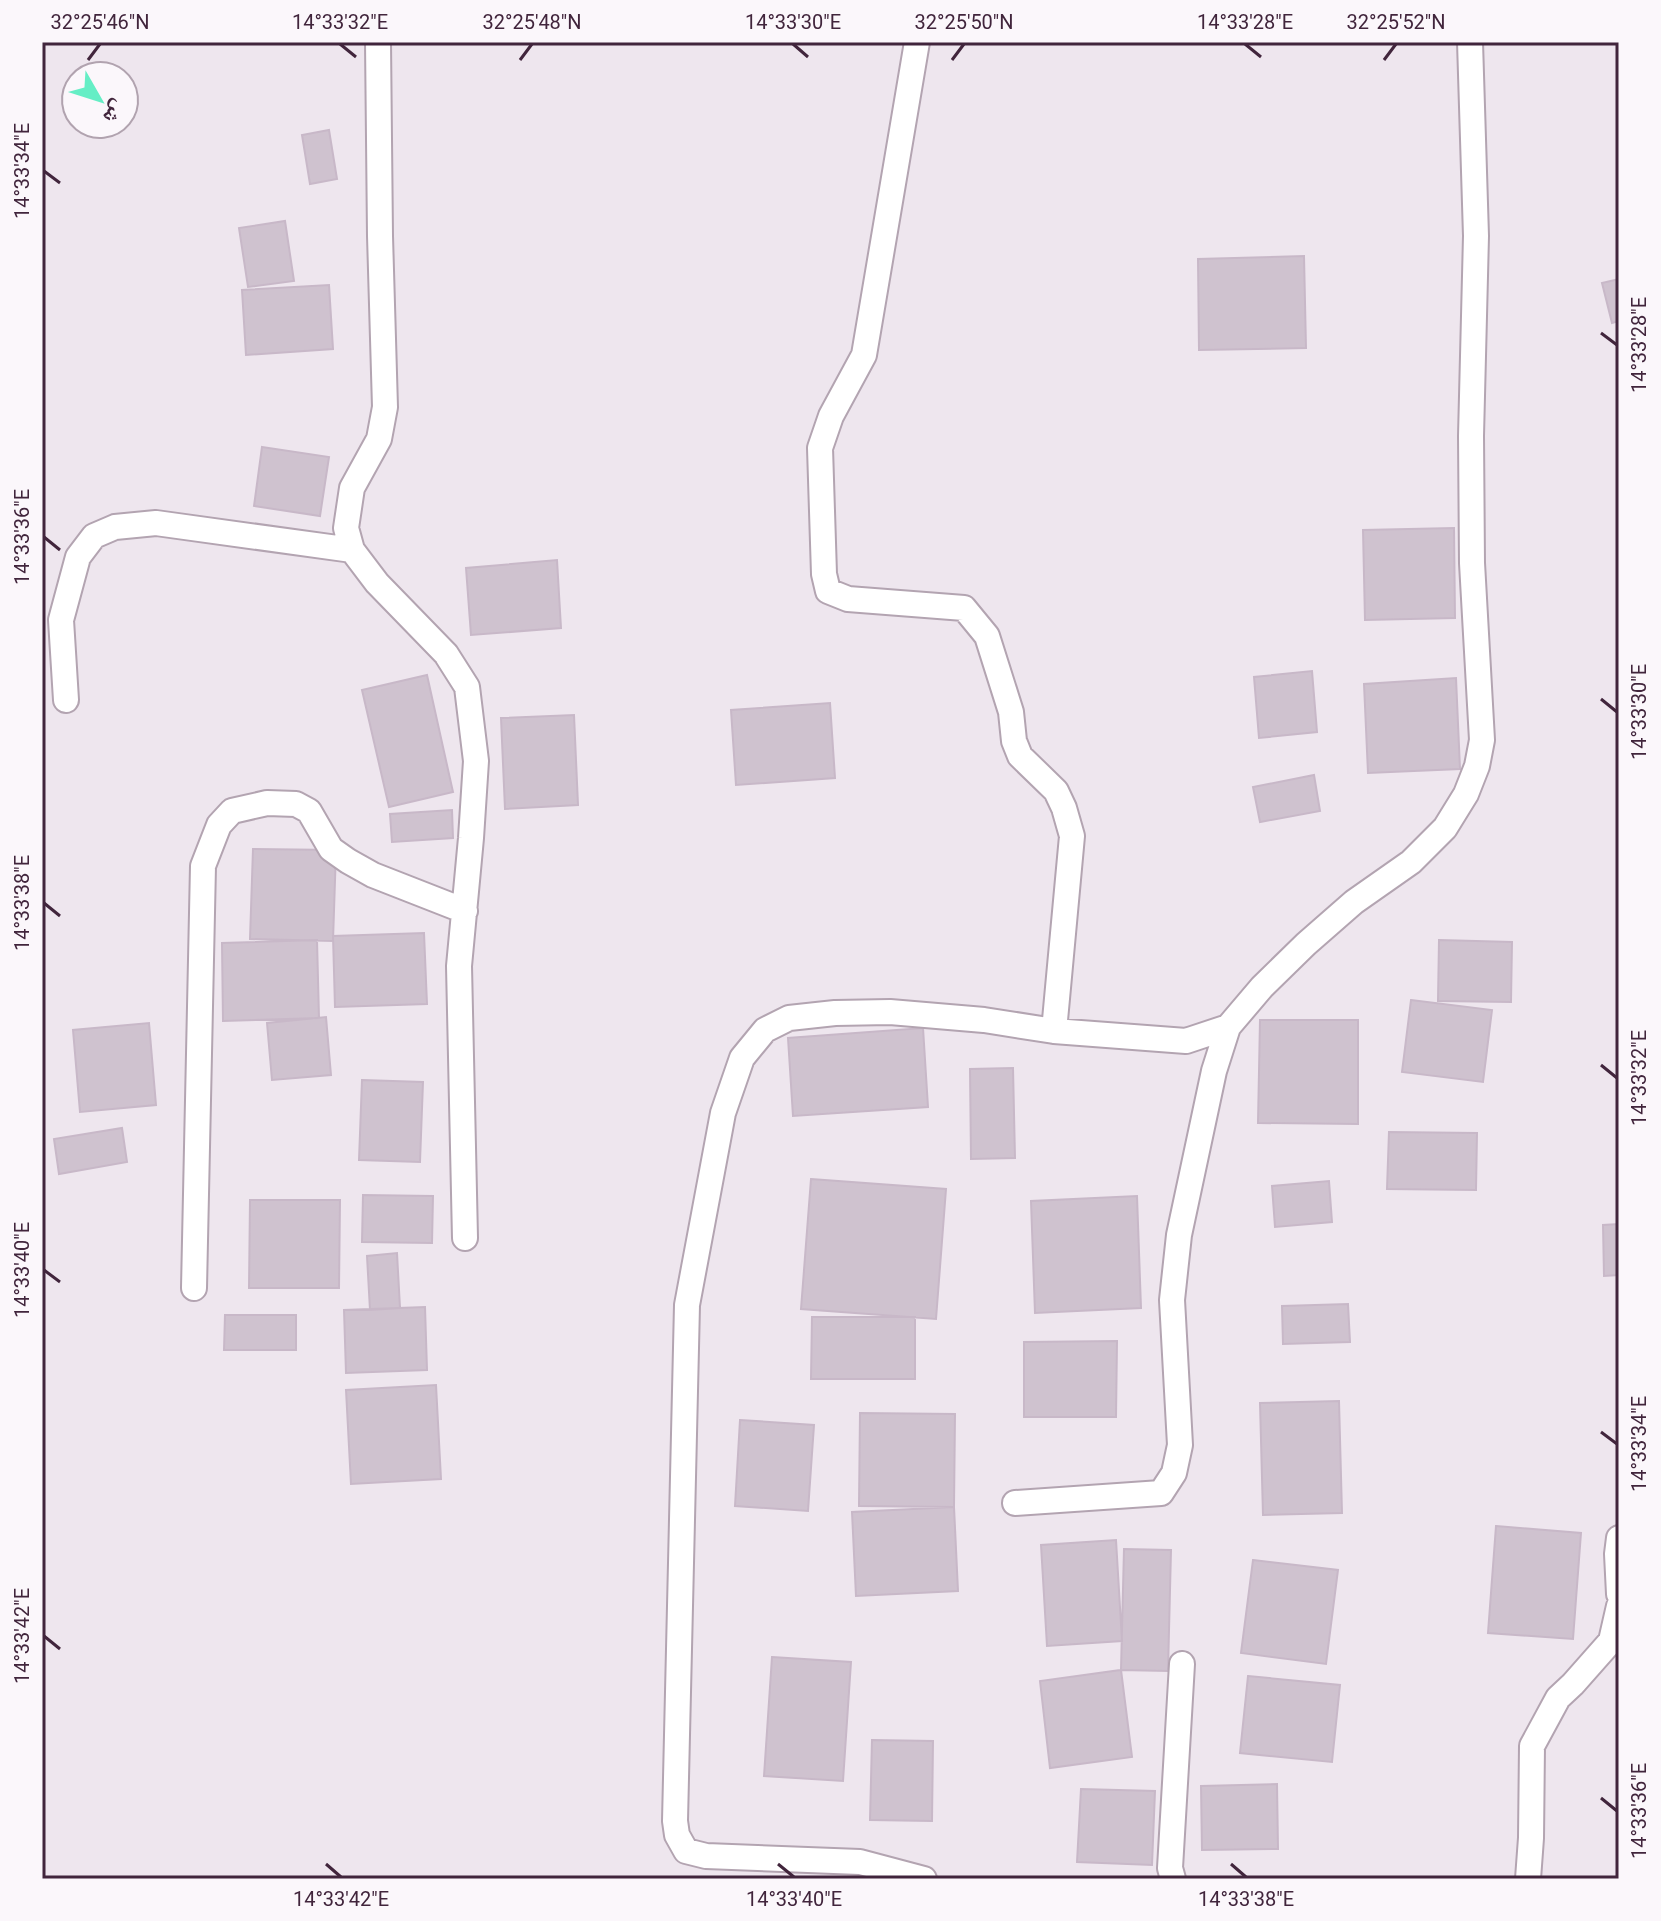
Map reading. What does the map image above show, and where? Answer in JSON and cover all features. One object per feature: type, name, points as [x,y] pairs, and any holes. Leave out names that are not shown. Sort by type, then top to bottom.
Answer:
[{"type":"street","points":[[378,42],[385,407],[379,439],[352,488],[346,528],[352,550],[377,583],[446,654],[467,687],[476,761],[459,966],[465,1238]]},
{"type":"street","points":[[917,42],[864,355],[831,416],[820,448],[824,574],[828,591],[848,599],[964,608],[987,636],[1011,712],[1014,741],[1020,756],[1056,791],[1072,836],[1054,1031]]},
{"type":"street","points":[[1015,1503],[1161,1493],[1174,1473],[1180,1445],[1172,1300],[1179,1235],[1214,1071],[1228,1027],[1262,987],[1306,944],[1354,902],[1411,862],[1445,828],[1466,794],[1477,766],[1482,740],[1472,563],[1471,436],[1476,236],[1470,42]]},
{"type":"street","points":[[66,700],[61,620],[78,557],[94,536],[115,527],[156,523],[352,550]]},
{"type":"street","points":[[194,1288],[203,866],[219,825],[232,811],[267,803],[296,804],[309,811],[331,849],[348,861],[373,875],[465,911]]},
{"type":"street","points":[[924,1879],[860,1862],[706,1856],[686,1851],[677,1835],[687,1305],[723,1113],[742,1058],[765,1030],[789,1018],[835,1013],[890,1012],[984,1020],[1054,1031],[1186,1041],[1228,1027]]},
{"type":"street","points":[[1619,1538],[1619,1594]]},
{"type":"street","points":[[1528,1879],[1532,1746],[1558,1698],[1611,1641],[1619,1606]]},
{"type":"street","points":[[1173,1879],[1170,1868],[1182,1664]]},
{"type":"building","points":[[329,130],[337,179],[310,184],[302,135]]},
{"type":"building","points":[[285,221],[294,281],[248,287],[239,228]]},
{"type":"building","points":[[1304,256],[1306,348],[1199,350],[1198,259]]},
{"type":"building","points":[[1619,279],[1619,321],[1612,323],[1602,283]]},
{"type":"building","points":[[329,285],[333,349],[246,355],[242,290]]},
{"type":"building","points":[[262,447],[329,457],[320,516],[254,506]]},
{"type":"building","points":[[1454,528],[1455,618],[1365,620],[1363,530]]},
{"type":"building","points":[[557,560],[561,628],[471,635],[466,568]]},
{"type":"building","points":[[1312,671],[1317,732],[1259,738],[1254,677]]},
{"type":"building","points":[[427,675],[453,792],[389,807],[362,690]]},
{"type":"building","points":[[1456,678],[1460,769],[1368,773],[1364,684]]},
{"type":"building","points":[[830,703],[835,778],[736,785],[731,710]]},
{"type":"building","points":[[574,715],[578,805],[505,809],[501,718]]},
{"type":"building","points":[[1314,775],[1320,811],[1260,822],[1253,787]]},
{"type":"building","points":[[452,810],[453,838],[392,842],[390,814]]},
{"type":"building","points":[[253,849],[336,850],[333,941],[250,939]]},
{"type":"building","points":[[424,933],[427,1004],[335,1007],[333,936]]},
{"type":"building","points":[[317,940],[319,1018],[223,1021],[222,943]]},
{"type":"building","points":[[1439,940],[1512,942],[1511,1002],[1438,1001]]},
{"type":"building","points":[[1411,1000],[1492,1010],[1483,1082],[1402,1072]]},
{"type":"building","points":[[326,1017],[331,1075],[272,1080],[267,1023]]},
{"type":"building","points":[[1260,1020],[1358,1020],[1358,1124],[1258,1123]]},
{"type":"building","points":[[149,1023],[156,1105],[80,1112],[73,1030]]},
{"type":"building","points":[[923,1028],[928,1107],[793,1116],[788,1038]]},
{"type":"building","points":[[1013,1068],[1015,1158],[971,1159],[970,1069]]},
{"type":"building","points":[[362,1080],[423,1082],[420,1162],[359,1160]]},
{"type":"building","points":[[122,1128],[127,1162],[59,1174],[54,1139]]},
{"type":"building","points":[[1389,1132],[1477,1133],[1476,1190],[1387,1189]]},
{"type":"building","points":[[811,1179],[946,1189],[936,1319],[801,1309]]},
{"type":"building","points":[[1329,1181],[1332,1222],[1275,1227],[1272,1186]]},
{"type":"building","points":[[363,1195],[433,1196],[432,1243],[362,1242]]},
{"type":"building","points":[[1137,1196],[1141,1308],[1035,1313],[1031,1201]]},
{"type":"building","points":[[250,1200],[340,1200],[339,1288],[249,1288]]},
{"type":"building","points":[[1619,1224],[1619,1275],[1604,1276],[1603,1225]]},
{"type":"building","points":[[397,1253],[400,1308],[370,1310],[367,1256]]},
{"type":"building","points":[[1348,1304],[1350,1342],[1283,1344],[1282,1306]]},
{"type":"building","points":[[425,1307],[427,1370],[346,1373],[344,1310]]},
{"type":"building","points":[[225,1315],[296,1315],[296,1350],[224,1350]]},
{"type":"building","points":[[812,1317],[915,1317],[915,1379],[811,1379]]},
{"type":"building","points":[[1117,1341],[1116,1417],[1024,1417],[1024,1342]]},
{"type":"building","points":[[436,1385],[441,1479],[351,1484],[346,1390]]},
{"type":"building","points":[[1339,1401],[1342,1513],[1263,1515],[1260,1403]]},
{"type":"building","points":[[860,1413],[955,1414],[954,1507],[859,1506]]},
{"type":"building","points":[[740,1420],[814,1425],[808,1511],[735,1506]]},
{"type":"building","points":[[954,1507],[958,1591],[856,1596],[852,1512]]},
{"type":"building","points":[[1496,1526],[1581,1533],[1573,1639],[1488,1633]]},
{"type":"building","points":[[1116,1540],[1122,1641],[1047,1646],[1041,1545]]},
{"type":"building","points":[[1124,1549],[1171,1550],[1168,1671],[1121,1670]]},
{"type":"building","points":[[1253,1560],[1338,1570],[1326,1664],[1241,1653]]},
{"type":"building","points":[[772,1657],[851,1662],[843,1781],[764,1776]]},
{"type":"building","points":[[1121,1670],[1132,1757],[1050,1768],[1040,1681]]},
{"type":"building","points":[[1248,1676],[1340,1685],[1332,1762],[1240,1753]]},
{"type":"building","points":[[872,1740],[933,1741],[932,1821],[870,1820]]},
{"type":"building","points":[[1277,1784],[1278,1849],[1202,1850],[1201,1786]]},
{"type":"building","points":[[1081,1789],[1155,1791],[1152,1865],[1077,1862]]}]
